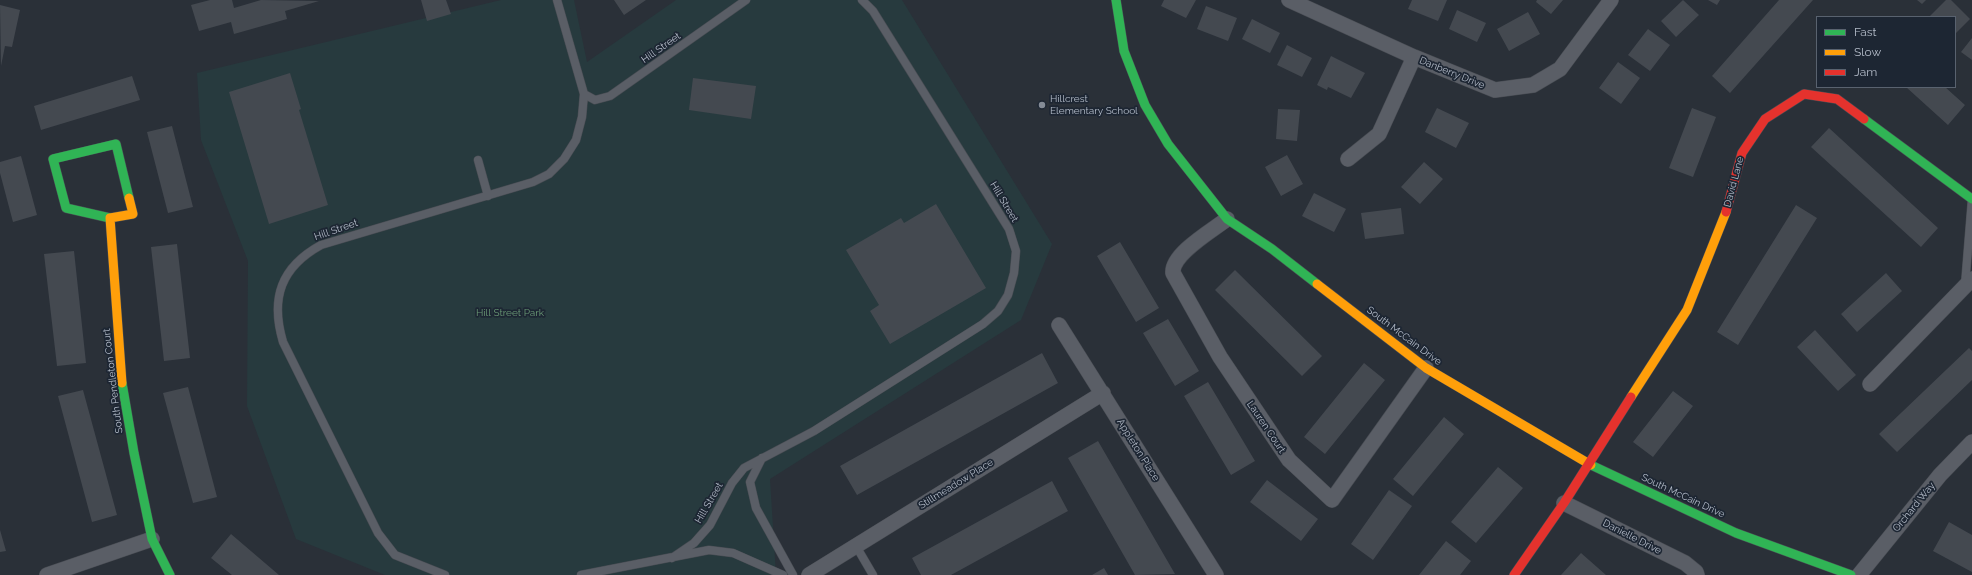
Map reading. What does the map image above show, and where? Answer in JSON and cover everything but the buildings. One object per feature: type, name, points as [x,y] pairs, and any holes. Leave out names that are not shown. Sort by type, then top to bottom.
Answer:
[{"type":"street","name":"South McCain Drive","points":[[1116,0],[1124,50],[1145,105],[1168,144],[1228,219],[1272,249],[1426,368],[1588,463],[1736,533],[1851,575]]},
{"type":"street","name":"Danberry Drive","points":[[1289,0],[1414,57],[1495,90],[1533,85],[1560,68],[1611,0]]},
{"type":"street","points":[[1348,158],[1379,134],[1414,57]]},
{"type":"street","name":"David Lane","points":[[1588,463],[1687,310],[1725,218],[1742,153],[1765,120],[1804,94],[1837,99],[1972,199]]},
{"type":"street","points":[[116,144],[133,214],[110,218],[66,208],[53,159],[116,144]]},
{"type":"street","name":"South Pendleton Court","points":[[110,218],[124,390],[134,453],[152,539],[170,575]]},
{"type":"street","name":"Lauren Court","points":[[1228,219],[1179,256],[1172,267],[1173,273],[1220,357],[1289,460],[1332,500],[1426,368]]},
{"type":"street","points":[[1870,384],[1969,288]]},
{"type":"street","name":"Appleton Place","points":[[1059,325],[1216,575]]},
{"type":"street","name":"Stillmeadow Place","points":[[809,575],[1103,393]]},
{"type":"street","name":"Orchard Way","points":[[1859,575],[1940,475],[1972,442]]},
{"type":"street","points":[[1514,575],[1564,503],[1588,463]]},
{"type":"street","name":"Danielle Drive","points":[[1564,503],[1685,563],[1696,572],[1697,575]]},
{"type":"street","points":[[47,575],[152,539]]},
{"type":"lane","name":"Hill Street","points":[[445,575],[395,555],[378,533],[283,342],[277,323],[281,287],[290,269],[304,254],[321,245],[533,182],[549,174],[564,159],[576,140],[582,117],[584,94],[557,0]]},
{"type":"lane","name":"Hill Street","points":[[584,94],[595,100],[610,96],[746,0]]},
{"type":"lane","name":"Hill Street","points":[[672,558],[694,543],[710,525],[736,478],[744,468],[814,431],[983,324],[998,311],[1008,295],[1014,273],[1016,251],[1009,229],[873,11],[862,0]]},
{"type":"lane","points":[[478,160],[488,196]]},
{"type":"lane","points":[[1969,288],[1972,199]]},
{"type":"lane","points":[[762,458],[750,482],[756,508],[793,575]]},
{"type":"lane","points":[[856,546],[873,575]]},
{"type":"lane","name":"Hill Street","points":[[581,575],[709,550],[733,553],[782,575]]},
{"type":"green space","name":"Hill Street Park","points":[[501,0],[574,0],[587,62],[676,0],[902,0],[1052,244],[1021,320],[770,479],[776,575],[385,575],[296,539],[247,406],[248,261],[201,140],[197,73]]},
{"type":"traffic: fast","points":[[1116,0],[1124,51],[1145,105],[1168,144],[1227,219],[1272,249],[1317,284]]},
{"type":"traffic: fast","points":[[1864,119],[1972,199]]},
{"type":"traffic: fast","points":[[110,218],[66,208],[53,159],[116,144],[129,198]]},
{"type":"traffic: fast","points":[[122,383],[134,453],[152,539],[170,575]]},
{"type":"traffic: fast","points":[[1591,465],[1736,533],[1851,575]]},
{"type":"traffic: slow","points":[[122,383],[110,218],[133,214],[129,198]]},
{"type":"traffic: slow","points":[[1631,397],[1687,310],[1726,212]]},
{"type":"traffic: slow","points":[[1317,284],[1426,368],[1591,465]]},
{"type":"traffic: jam","points":[[1726,212],[1742,153],[1765,119],[1804,94],[1837,99],[1864,119]]},
{"type":"traffic: jam","points":[[1514,575],[1564,503],[1631,397]]},
{"type":"place","name":"Hillcrest Elementary School","points":[[1042,105]]}]
